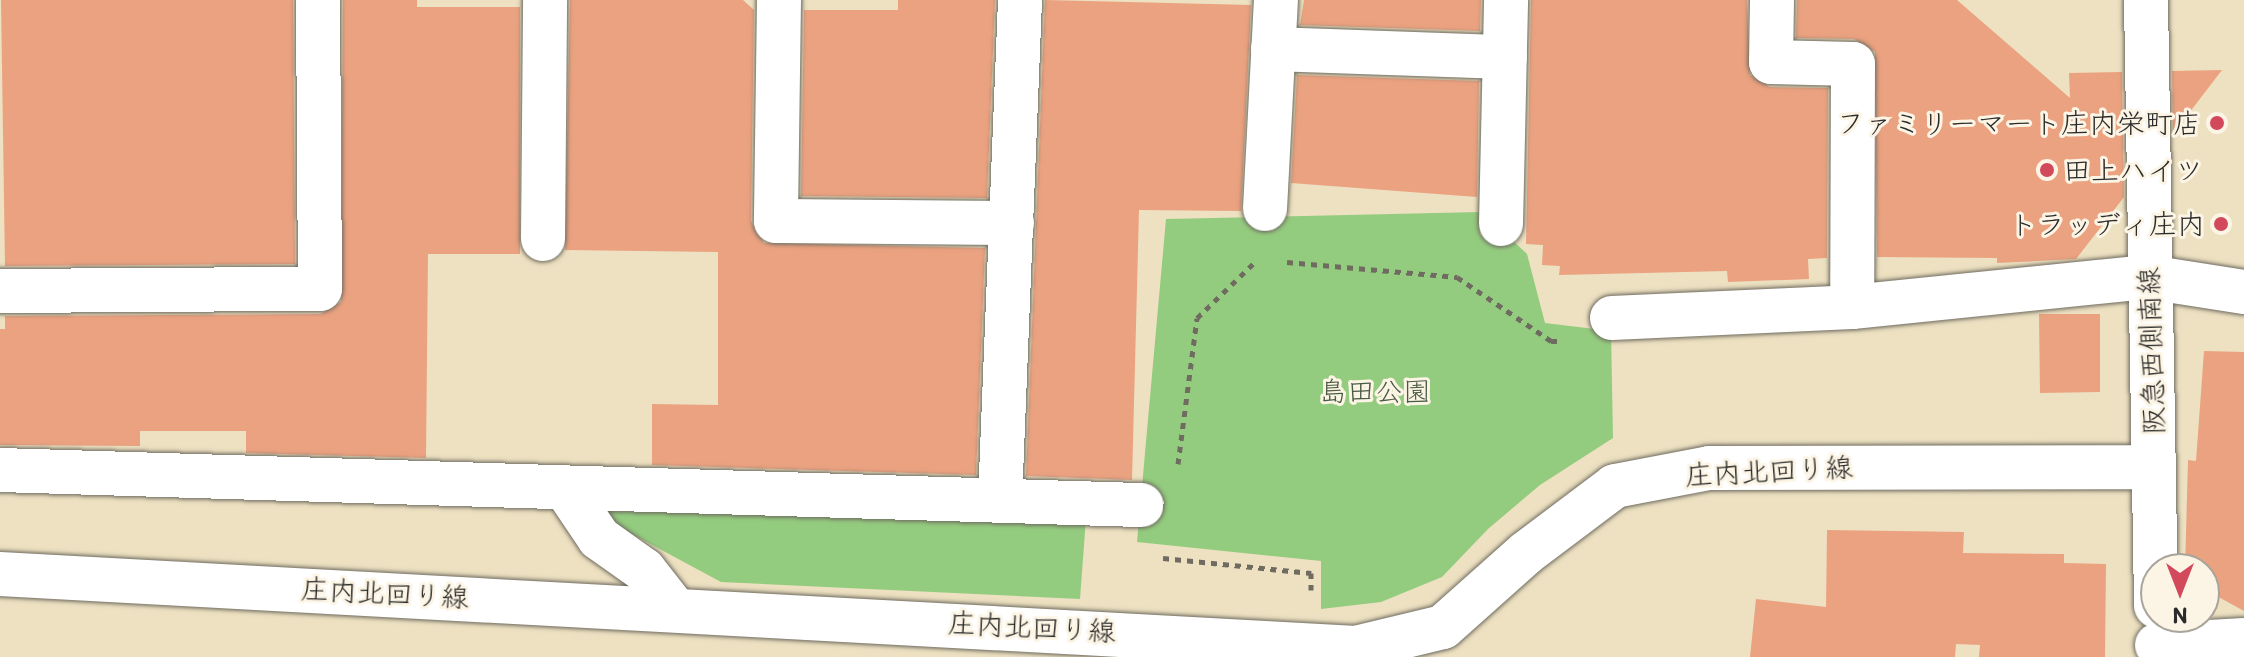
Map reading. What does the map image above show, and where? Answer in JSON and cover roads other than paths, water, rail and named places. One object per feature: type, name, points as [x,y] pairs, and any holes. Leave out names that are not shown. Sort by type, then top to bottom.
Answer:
[{"type":"street","points":[[0,291],[320,289],[318,0]]},
{"type":"street","points":[[543,239],[545,0]]},
{"type":"street","points":[[779,0],[776,221],[1012,223]]},
{"type":"street","points":[[1000,500],[1020,0]]},
{"type":"street","points":[[1265,209],[1276,0]]},
{"type":"street","points":[[1501,224],[1506,0]]},
{"type":"street","points":[[1772,0],[1771,62],[1853,64],[1852,307]]},
{"type":"street","name":"阪急西側南線","points":[[2146,0],[2148,277],[2155,553]]},
{"type":"street","points":[[1273,49],[1505,57]]},
{"type":"street","points":[[1612,318],[1852,307],[2148,277],[2244,292]]},
{"type":"street","name":"庄内北回り線","points":[[0,574],[673,607],[1356,648],[1443,627],[1526,553],[1615,486],[1709,468],[2154,467]]},
{"type":"street","points":[[0,470],[1141,505]]},
{"type":"street","points":[[582,489],[599,538],[644,570],[673,607]]},
{"type":"street","points":[[2176,633],[2244,640]]},
{"type":"place","name":"ファミリーマート庄内栄町店","points":[[2217,123]]},
{"type":"place","name":"田上ハイツ","points":[[2047,170]]},
{"type":"place","name":"トラッディ庄内","points":[[2221,224]]},
{"type":"park label","name":"島田公園","points":[[1375,391]]}]
